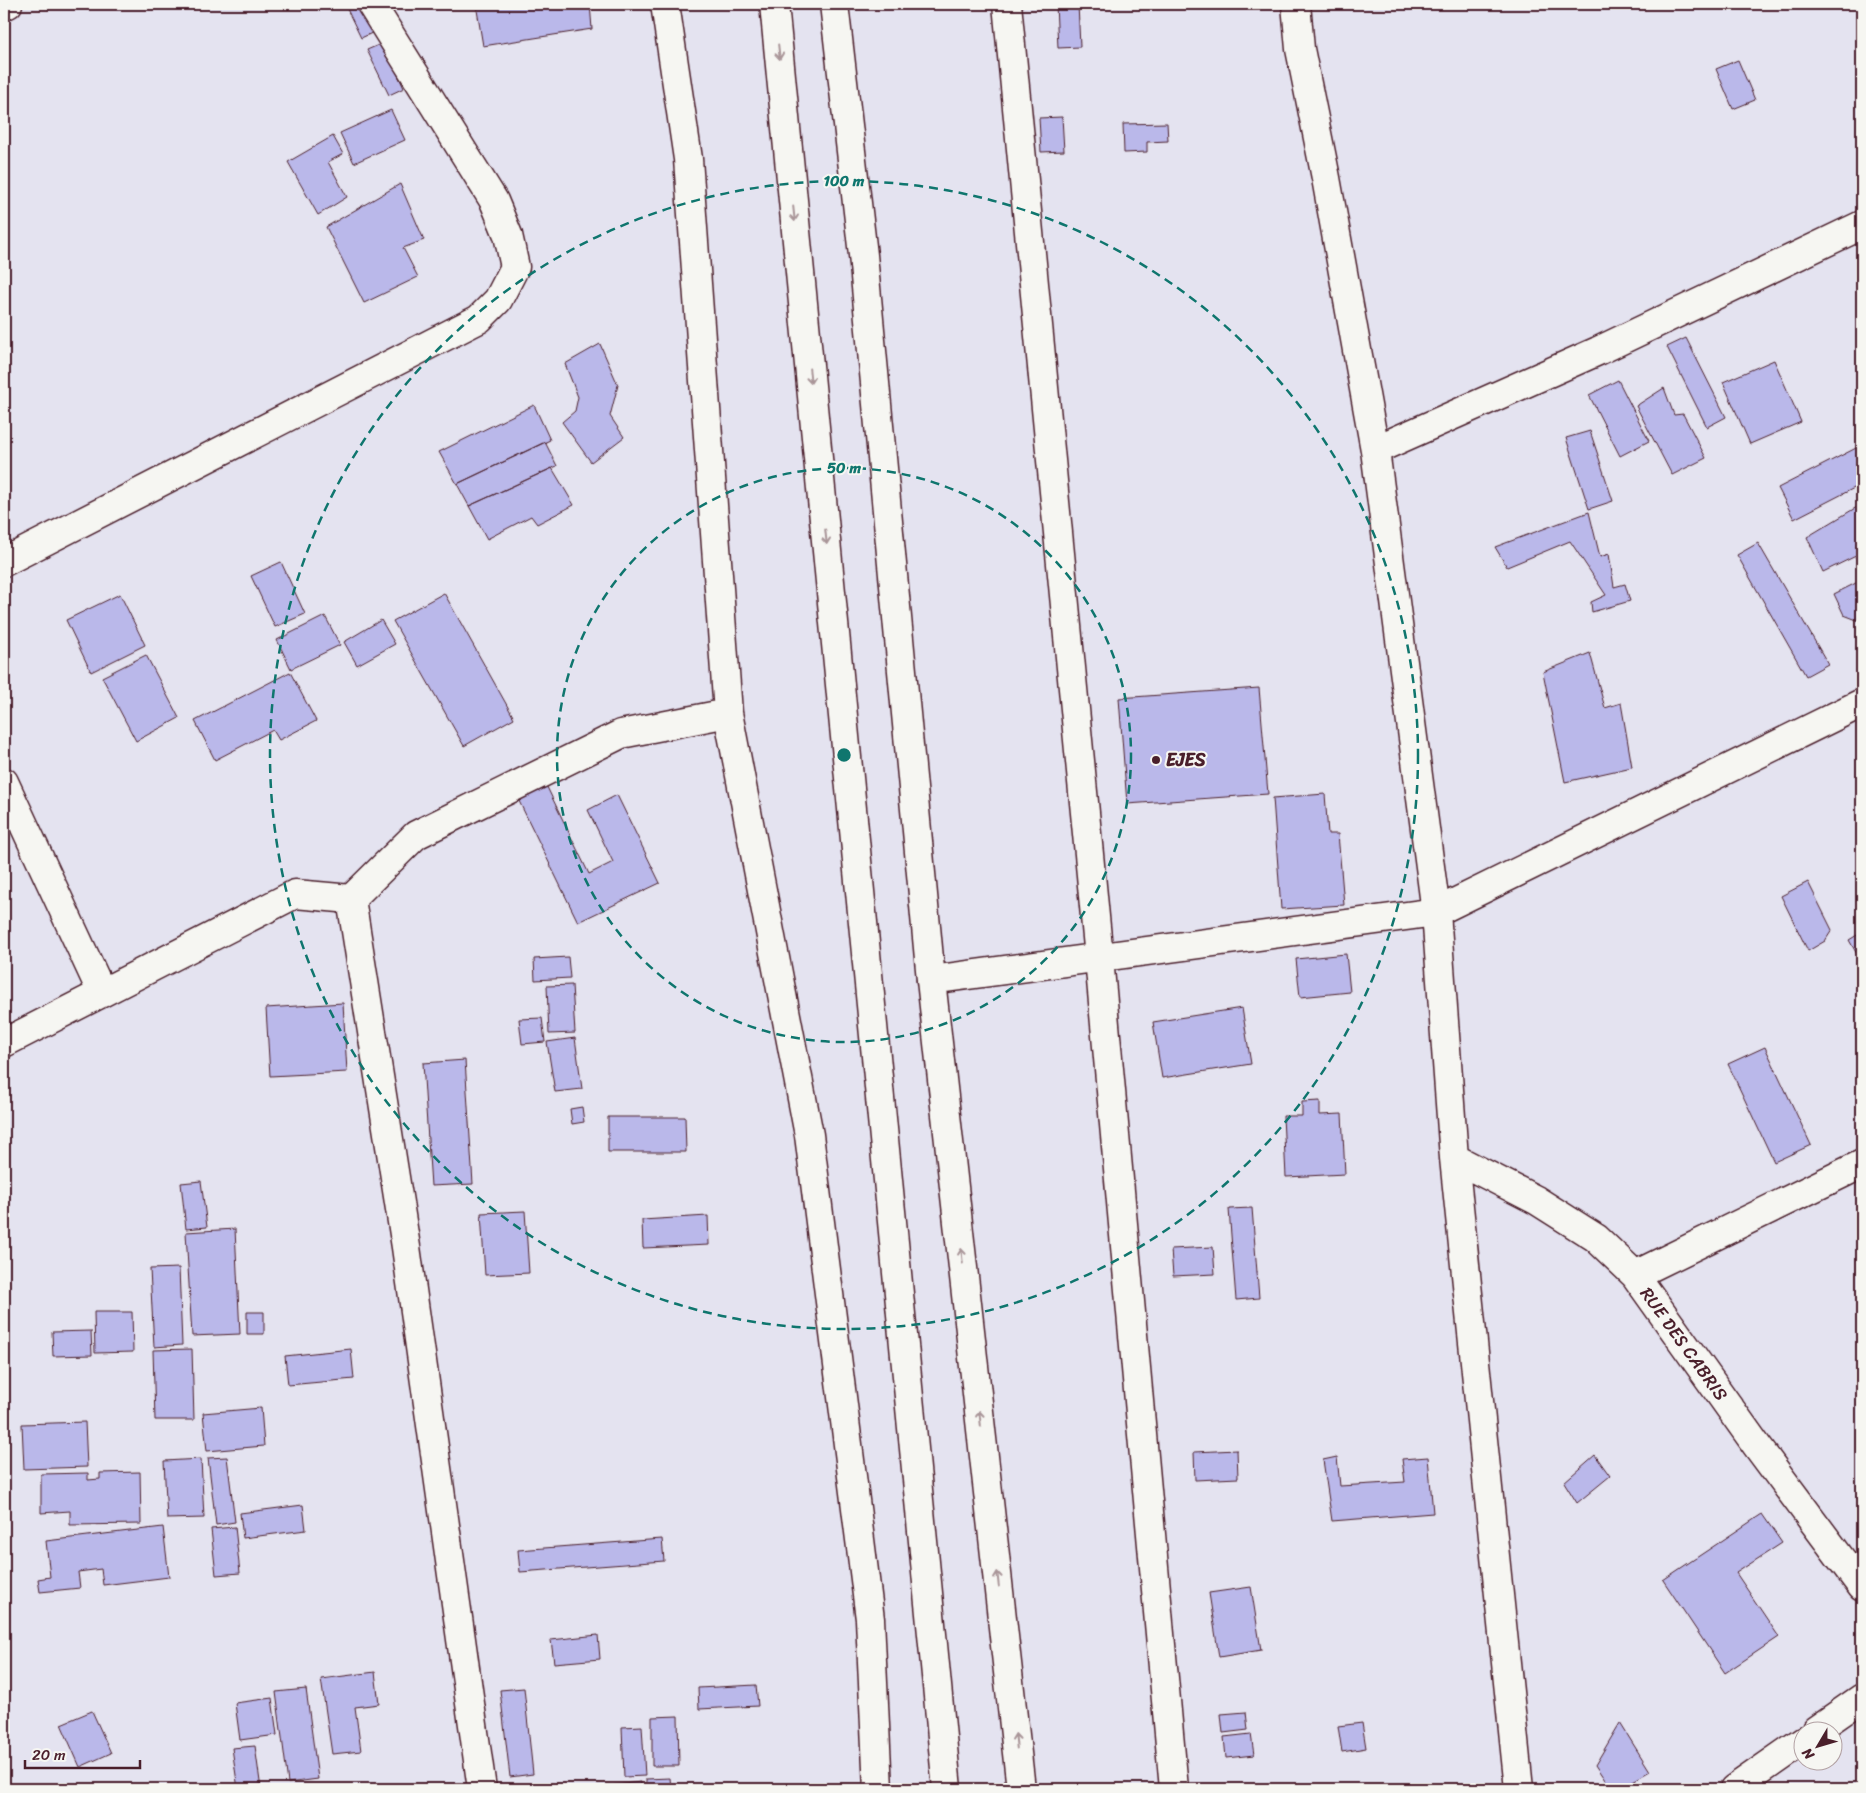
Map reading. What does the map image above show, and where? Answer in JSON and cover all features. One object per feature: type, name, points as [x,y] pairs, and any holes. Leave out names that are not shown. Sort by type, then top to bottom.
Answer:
[{"type":"street","points":[[4,6],[8,4]]},
{"type":"street","points":[[4,562],[479,319],[498,300],[516,268],[508,235],[494,200],[371,4]]},
{"type":"street","points":[[665,4],[688,159],[728,713],[809,1135],[870,1619],[878,1789]]},
{"type":"street","points":[[774,4],[947,1789]]},
{"type":"street","points":[[834,4],[864,265],[931,980],[1022,1789]]},
{"type":"street","points":[[1007,4],[1099,958],[1174,1789]]},
{"type":"street","points":[[1296,4],[1300,49],[1326,178],[1375,450],[1436,912],[1454,1158],[1519,1789]]},
{"type":"street","points":[[1375,450],[1598,351],[1862,226]]},
{"type":"street","points":[[931,980],[1436,912],[1862,702]]},
{"type":"street","points":[[4,1043],[295,894],[351,899],[416,835],[621,734],[728,713]]},
{"type":"street","points":[[4,782],[102,993]]},
{"type":"street","points":[[351,899],[406,1247],[482,1789]]},
{"type":"street","name":"RUE DES CABRIS","points":[[1454,1158],[1536,1200],[1596,1238],[1635,1275],[1757,1446],[1862,1587]]},
{"type":"street","points":[[1635,1275],[1862,1164]]},
{"type":"street","points":[[1830,1720],[1862,1698]]},
{"type":"street","points":[[1734,1789],[1794,1747]]},
{"type":"building","points":[[359,4],[372,33],[361,38],[346,7]]},
{"type":"building","points":[[476,4],[590,4],[592,29],[483,46]]},
{"type":"building","points":[[1056,4],[1078,4],[1080,47],[1058,48]]},
{"type":"building","points":[[383,43],[404,88],[389,95],[367,50]]},
{"type":"building","points":[[1738,60],[1755,100],[1733,109],[1716,69]]},
{"type":"building","points":[[391,110],[405,140],[354,163],[340,133]]},
{"type":"building","points":[[1062,117],[1064,151],[1041,152],[1039,118]]},
{"type":"building","points":[[1167,123],[1168,141],[1147,142],[1147,152],[1124,153],[1123,124]]},
{"type":"building","points":[[333,136],[343,154],[328,162],[347,197],[318,215],[288,162]]},
{"type":"building","points":[[400,184],[424,240],[403,248],[418,277],[364,303],[326,227]]},
{"type":"building","points":[[1686,338],[1726,417],[1707,427],[1667,347]]},
{"type":"building","points":[[600,344],[618,385],[610,416],[624,437],[591,462],[562,422],[575,411],[578,397],[565,364]]},
{"type":"building","points":[[1774,360],[1801,422],[1750,444],[1723,382]]},
{"type":"building","points":[[1618,380],[1649,441],[1620,456],[1589,395]]},
{"type":"building","points":[[1664,388],[1674,415],[1683,414],[1706,458],[1672,475],[1636,406]]},
{"type":"building","points":[[534,405],[550,440],[457,484],[439,452]]},
{"type":"building","points":[[1590,431],[1613,501],[1589,509],[1566,438]]},
{"type":"building","points":[[545,442],[557,466],[469,506],[457,484]]},
{"type":"building","points":[[1862,445],[1862,484],[1794,519],[1778,488]]},
{"type":"building","points":[[552,468],[574,505],[537,524],[531,516],[487,539],[469,506]]},
{"type":"building","points":[[1862,504],[1862,553],[1823,572],[1807,537]]},
{"type":"building","points":[[1589,512],[1600,557],[1609,554],[1614,587],[1625,584],[1630,601],[1592,612],[1591,602],[1606,595],[1570,541],[1507,567],[1495,547]]},
{"type":"building","points":[[1758,543],[1828,664],[1806,676],[1737,555]]},
{"type":"building","points":[[281,562],[305,614],[275,627],[251,576]]},
{"type":"building","points":[[1862,580],[1862,622],[1844,615],[1834,594]]},
{"type":"building","points":[[444,593],[514,718],[464,746],[393,621]]},
{"type":"building","points":[[120,594],[145,645],[91,672],[66,620]]},
{"type":"building","points":[[325,616],[340,645],[291,669],[277,640]]},
{"type":"building","points":[[381,620],[395,644],[357,665],[344,642]]},
{"type":"building","points":[[1590,653],[1605,708],[1621,703],[1632,767],[1565,782],[1543,672]]},
{"type":"building","points":[[146,655],[179,718],[136,741],[102,677]]},
{"type":"building","points":[[290,672],[316,721],[279,740],[273,730],[215,760],[195,721]]},
{"type":"building","points":[[1259,688],[1268,794],[1127,804],[1119,698]]},
{"type":"building","points":[[546,785],[589,874],[613,862],[588,810],[617,795],[660,883],[578,922],[518,799]]},
{"type":"building","points":[[1325,794],[1328,834],[1338,834],[1344,905],[1281,909],[1273,798]]},
{"type":"building","points":[[1808,882],[1832,930],[1825,941],[1808,951],[1781,896]]},
{"type":"building","points":[[1862,932],[1862,963],[1849,940]]},
{"type":"building","points":[[1346,954],[1350,992],[1300,997],[1296,959]]},
{"type":"building","points":[[568,957],[570,978],[535,980],[534,959]]},
{"type":"building","points":[[572,985],[575,1033],[549,1034],[547,986]]},
{"type":"building","points":[[343,1003],[347,1072],[270,1076],[266,1008]]},
{"type":"building","points":[[1242,1008],[1251,1064],[1162,1078],[1153,1022]]},
{"type":"building","points":[[542,1018],[545,1042],[522,1044],[519,1019]]},
{"type":"building","points":[[575,1038],[582,1089],[555,1092],[547,1042]]},
{"type":"building","points":[[1765,1047],[1811,1145],[1774,1162],[1728,1064]]},
{"type":"building","points":[[465,1060],[473,1184],[431,1186],[423,1063]]},
{"type":"building","points":[[1320,1101],[1320,1115],[1342,1114],[1345,1174],[1286,1177],[1283,1116],[1302,1116],[1302,1102]]},
{"type":"building","points":[[582,1107],[584,1122],[572,1124],[570,1109]]},
{"type":"building","points":[[608,1117],[685,1117],[686,1152],[608,1152]]},
{"type":"building","points":[[201,1181],[207,1227],[186,1229],[181,1183]]},
{"type":"building","points":[[1252,1208],[1259,1298],[1236,1300],[1229,1209]]},
{"type":"building","points":[[525,1211],[529,1273],[485,1275],[481,1213]]},
{"type":"building","points":[[708,1216],[709,1245],[643,1248],[642,1220]]},
{"type":"building","points":[[235,1229],[240,1334],[192,1336],[186,1232]]},
{"type":"building","points":[[1213,1247],[1215,1274],[1173,1276],[1171,1249]]},
{"type":"building","points":[[179,1268],[182,1345],[154,1347],[150,1269]]},
{"type":"building","points":[[94,1312],[132,1312],[133,1352],[95,1353]]},
{"type":"building","points":[[247,1312],[264,1312],[264,1334],[247,1334]]},
{"type":"building","points":[[91,1331],[92,1355],[53,1356],[52,1332]]},
{"type":"building","points":[[192,1349],[194,1420],[155,1420],[153,1350]]},
{"type":"building","points":[[351,1349],[354,1379],[288,1385],[285,1356]]},
{"type":"building","points":[[261,1408],[264,1446],[207,1451],[203,1413]]},
{"type":"building","points":[[85,1422],[87,1467],[24,1469],[22,1424]]},
{"type":"building","points":[[1237,1450],[1238,1478],[1195,1480],[1194,1452]]},
{"type":"building","points":[[1595,1455],[1610,1476],[1577,1503],[1564,1482]]},
{"type":"building","points":[[227,1457],[235,1522],[216,1525],[208,1458]]},
{"type":"building","points":[[1337,1457],[1340,1486],[1405,1482],[1402,1459],[1428,1457],[1433,1513],[1332,1521],[1323,1460]]},
{"type":"building","points":[[201,1459],[204,1518],[167,1519],[164,1461]]},
{"type":"building","points":[[140,1472],[141,1524],[70,1525],[70,1511],[41,1513],[41,1474],[88,1473],[88,1480],[100,1479],[100,1473]]},
{"type":"building","points":[[303,1505],[306,1530],[243,1538],[240,1513]]},
{"type":"building","points":[[1762,1514],[1782,1543],[1736,1573],[1779,1637],[1725,1673],[1663,1580]]},
{"type":"building","points":[[163,1527],[169,1577],[103,1585],[101,1569],[78,1572],[80,1588],[40,1592],[38,1579],[50,1577],[46,1541]]},
{"type":"building","points":[[235,1527],[240,1573],[216,1575],[211,1529]]},
{"type":"building","points":[[662,1539],[664,1561],[520,1572],[518,1550]]},
{"type":"building","points":[[1251,1587],[1261,1650],[1219,1657],[1209,1593]]},
{"type":"building","points":[[598,1635],[600,1659],[554,1663],[551,1640]]},
{"type":"building","points":[[375,1672],[379,1704],[355,1707],[361,1751],[332,1754],[321,1679]]},
{"type":"building","points":[[756,1685],[758,1706],[699,1709],[698,1688]]},
{"type":"building","points":[[524,1688],[533,1774],[510,1777],[500,1690]]},
{"type":"building","points":[[306,1689],[318,1779],[288,1783],[276,1692]]},
{"type":"building","points":[[272,1698],[277,1735],[240,1740],[235,1703]]},
{"type":"building","points":[[92,1711],[111,1753],[80,1767],[61,1724]]},
{"type":"building","points":[[1246,1712],[1248,1730],[1223,1733],[1221,1714]]},
{"type":"building","points":[[678,1716],[679,1766],[652,1766],[652,1717]]},
{"type":"building","points":[[1362,1723],[1366,1748],[1342,1752],[1338,1726]]},
{"type":"building","points":[[1620,1723],[1650,1771],[1619,1789],[1611,1789],[1595,1765]]},
{"type":"building","points":[[642,1726],[645,1776],[624,1777],[622,1727]]},
{"type":"building","points":[[1251,1734],[1254,1755],[1226,1758],[1224,1737]]},
{"type":"building","points":[[255,1746],[261,1789],[238,1789],[232,1748]]},
{"type":"building","points":[[670,1778],[671,1789],[646,1789],[646,1779]]},
{"type":"building","points":[[641,1782],[641,1789],[614,1789],[614,1785]]},
{"type":"place","name":"EJES","points":[[1156,760]]}]
